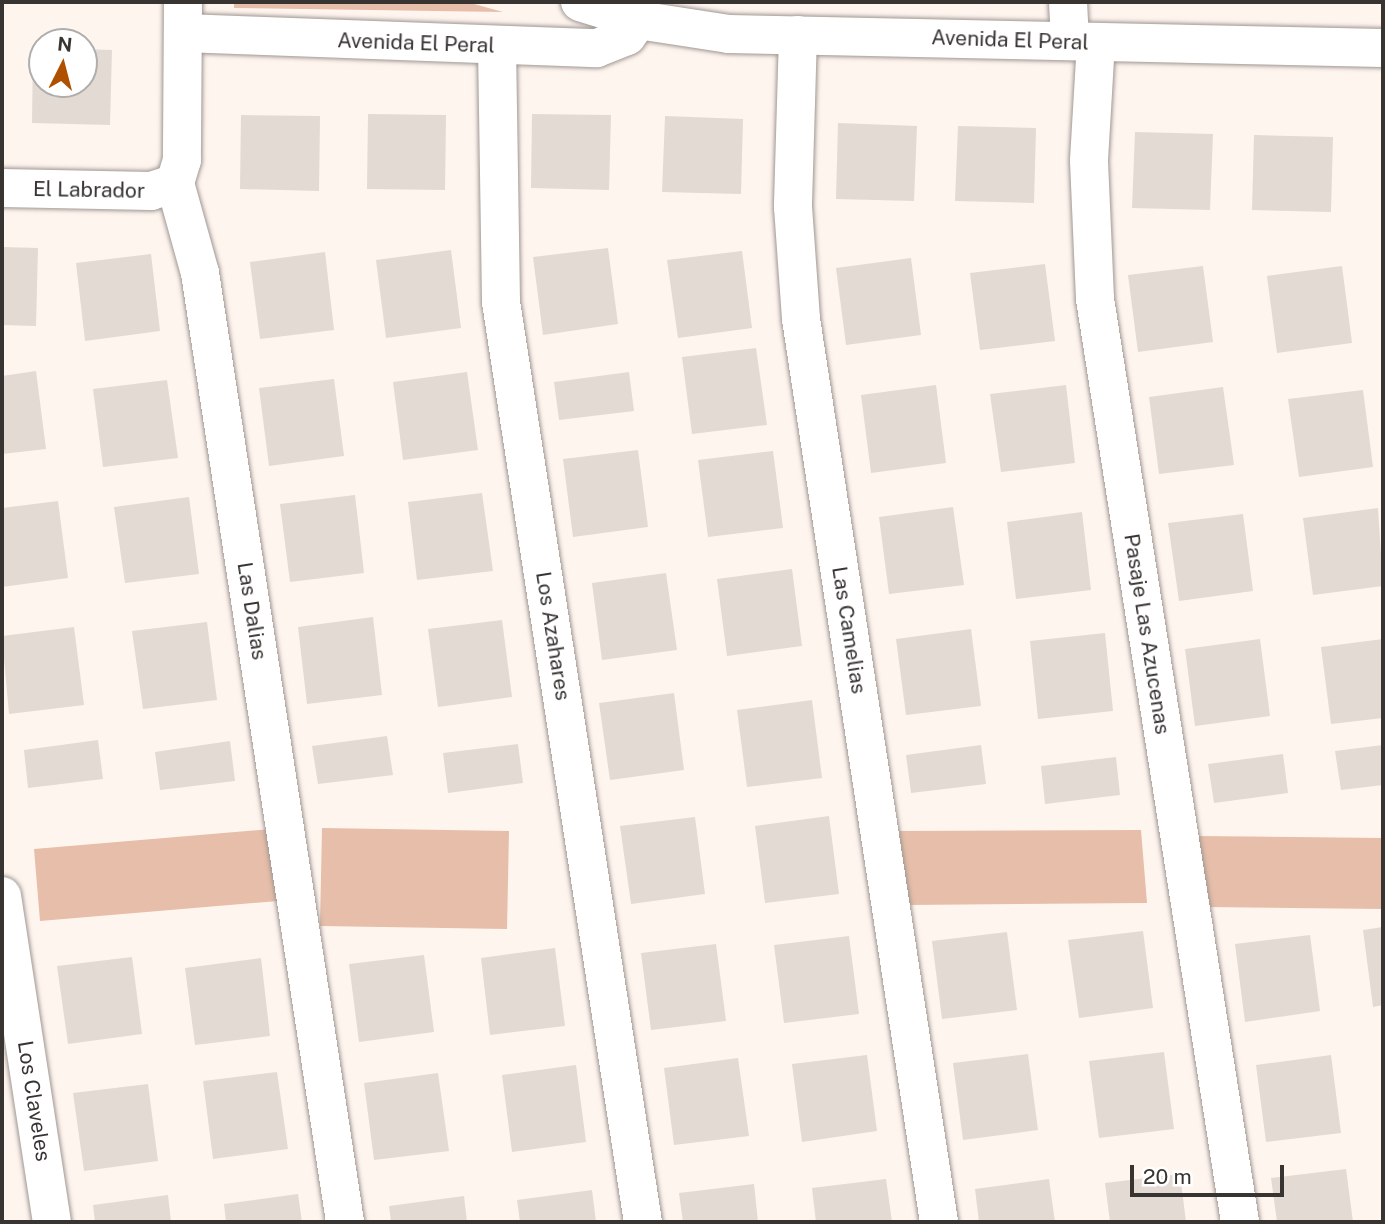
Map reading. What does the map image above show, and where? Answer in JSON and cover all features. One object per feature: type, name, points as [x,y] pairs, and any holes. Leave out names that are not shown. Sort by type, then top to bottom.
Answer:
[{"type":"street","name":"Avenida El Peral","points":[[580,2],[637,11],[729,34],[1383,48]]},
{"type":"street","name":"Pasaje Las Azucenas","points":[[1068,2],[1083,42],[1095,299],[1240,1222]]},
{"type":"street","name":"Avenida El Peral","points":[[183,17],[497,46],[597,48],[627,36],[637,11]]},
{"type":"street","name":"Las Dalias","points":[[183,17],[181,172],[175,183],[200,273],[345,1222]]},
{"type":"street","name":"Las Camelias","points":[[797,35],[793,207],[801,319],[939,1222]]},
{"type":"street","name":"Los Azahares","points":[[497,46],[501,302],[643,1222]]},
{"type":"street","name":"El Labrador","points":[[2,188],[151,191],[175,183]]},
{"type":"street","name":"Los Claveles","points":[[2,896],[52,1222]]},
{"type":"shaded area","points":[[234,2],[467,2],[503,12],[234,8]]},
{"type":"shaded area","points":[[322,828],[509,831],[507,929],[320,926]]},
{"type":"shaded area","points":[[272,829],[278,901],[40,921],[34,849]]},
{"type":"shaded area","points":[[1141,830],[1147,903],[907,905],[899,831]]},
{"type":"shaded area","points":[[1198,836],[1383,838],[1383,909],[1207,907]]},
{"type":"building","points":[[98,50],[112,50],[110,125],[32,123],[32,98],[98,98]]},
{"type":"building","points":[[368,114],[446,115],[445,190],[367,189]]},
{"type":"building","points":[[532,114],[611,115],[609,190],[531,188]]},
{"type":"building","points":[[241,115],[320,116],[319,191],[240,189]]},
{"type":"building","points":[[665,116],[743,119],[741,194],[662,192]]},
{"type":"building","points":[[838,123],[917,126],[914,201],[836,199]]},
{"type":"building","points":[[958,126],[1036,128],[1034,203],[955,201]]},
{"type":"building","points":[[1135,132],[1213,134],[1210,210],[1132,208]]},
{"type":"building","points":[[1254,135],[1333,137],[1331,212],[1252,210]]},
{"type":"building","points":[[2,247],[38,248],[36,326],[2,325]]},
{"type":"building","points":[[608,248],[618,324],[543,335],[533,257]]},
{"type":"building","points":[[451,250],[461,328],[386,338],[376,260]]},
{"type":"building","points":[[742,251],[752,328],[678,338],[667,260]]},
{"type":"building","points":[[325,252],[334,330],[260,339],[250,262]]},
{"type":"building","points":[[151,254],[160,331],[85,341],[76,263]]},
{"type":"building","points":[[911,258],[921,335],[846,345],[836,268]]},
{"type":"building","points":[[1045,264],[1055,341],[980,350],[970,273]]},
{"type":"building","points":[[1203,266],[1213,342],[1138,352],[1128,275]]},
{"type":"building","points":[[1342,266],[1352,343],[1277,353],[1267,276]]},
{"type":"building","points":[[756,348],[767,425],[692,434],[682,357]]},
{"type":"building","points":[[36,371],[46,449],[2,454],[2,376]]},
{"type":"building","points":[[467,372],[478,450],[403,460],[393,382]]},
{"type":"building","points":[[629,372],[634,411],[559,420],[554,382]]},
{"type":"building","points":[[334,379],[344,456],[269,466],[259,388]]},
{"type":"building","points":[[167,380],[178,458],[103,467],[93,389]]},
{"type":"building","points":[[936,385],[946,463],[871,473],[861,395]]},
{"type":"building","points":[[1066,385],[1075,463],[1001,472],[990,394]]},
{"type":"building","points":[[1223,387],[1234,465],[1159,474],[1149,397]]},
{"type":"building","points":[[1363,390],[1373,467],[1299,477],[1288,399]]},
{"type":"building","points":[[638,450],[648,527],[573,537],[563,459]]},
{"type":"building","points":[[773,451],[783,528],[708,537],[698,460]]},
{"type":"building","points":[[482,493],[493,571],[417,580],[408,502]]},
{"type":"building","points":[[355,495],[364,573],[290,582],[280,504]]},
{"type":"building","points":[[189,497],[199,574],[125,583],[114,507]]},
{"type":"building","points":[[58,501],[68,578],[2,587],[2,508]]},
{"type":"building","points":[[953,507],[964,585],[889,594],[879,517]]},
{"type":"building","points":[[1378,508],[1383,586],[1313,595],[1303,518]]},
{"type":"building","points":[[1082,512],[1091,590],[1016,599],[1007,522]]},
{"type":"building","points":[[1243,514],[1253,591],[1179,601],[1168,523]]},
{"type":"building","points":[[792,569],[802,646],[727,656],[717,579]]},
{"type":"building","points":[[666,573],[677,650],[602,660],[592,583]]},
{"type":"building","points":[[373,617],[382,695],[307,704],[298,627]]},
{"type":"building","points":[[502,620],[512,697],[438,707],[428,629]]},
{"type":"building","points":[[207,622],[217,700],[143,709],[132,631]]},
{"type":"building","points":[[74,627],[84,705],[9,714],[2,636]]},
{"type":"building","points":[[971,629],[981,706],[906,715],[896,639]]},
{"type":"building","points":[[1105,633],[1113,711],[1038,719],[1030,641]]},
{"type":"building","points":[[1260,639],[1270,716],[1195,726],[1185,649]]},
{"type":"building","points":[[1383,639],[1383,718],[1331,724],[1321,647]]},
{"type":"building","points":[[674,693],[684,770],[610,780],[599,703]]},
{"type":"building","points":[[812,700],[822,778],[747,787],[737,710]]},
{"type":"building","points":[[387,736],[393,775],[318,784],[312,746]]},
{"type":"building","points":[[98,740],[103,779],[28,788],[24,750]]},
{"type":"building","points":[[230,741],[235,781],[160,790],[155,752]]},
{"type":"building","points":[[518,744],[523,783],[448,793],[443,753]]},
{"type":"building","points":[[981,745],[986,784],[911,793],[906,755]]},
{"type":"building","points":[[1383,745],[1383,785],[1341,790],[1335,751]]},
{"type":"building","points":[[1283,754],[1288,793],[1214,803],[1208,764]]},
{"type":"building","points":[[1116,757],[1120,795],[1045,804],[1041,766]]},
{"type":"building","points":[[829,816],[839,894],[765,903],[755,826]]},
{"type":"building","points":[[695,817],[705,894],[631,904],[620,826]]},
{"type":"building","points":[[1383,927],[1383,1005],[1373,1007],[1363,930]]},
{"type":"building","points":[[1143,931],[1153,1008],[1079,1018],[1068,940]]},
{"type":"building","points":[[1007,932],[1017,1010],[942,1019],[932,941]]},
{"type":"building","points":[[1310,935],[1320,1011],[1245,1022],[1235,944]]},
{"type":"building","points":[[849,936],[859,1014],[784,1023],[774,945]]},
{"type":"building","points":[[716,944],[726,1021],[651,1030],[641,953]]},
{"type":"building","points":[[555,948],[565,1026],[490,1035],[481,958]]},
{"type":"building","points":[[424,955],[434,1032],[359,1042],[349,964]]},
{"type":"building","points":[[132,957],[142,1034],[68,1044],[57,966]]},
{"type":"building","points":[[261,958],[270,1036],[195,1045],[185,968]]},
{"type":"building","points":[[1164,1052],[1174,1129],[1099,1138],[1089,1061]]},
{"type":"building","points":[[1028,1054],[1038,1130],[963,1140],[953,1063]]},
{"type":"building","points":[[867,1055],[877,1131],[802,1142],[792,1064]]},
{"type":"building","points":[[1331,1055],[1341,1133],[1266,1142],[1256,1065]]},
{"type":"building","points":[[738,1058],[749,1136],[674,1145],[664,1068]]},
{"type":"building","points":[[576,1065],[586,1142],[512,1152],[502,1075]]},
{"type":"building","points":[[277,1072],[288,1149],[213,1159],[203,1081]]},
{"type":"building","points":[[438,1073],[449,1151],[374,1160],[364,1083]]},
{"type":"building","points":[[148,1084],[158,1161],[84,1171],[73,1093]]},
{"type":"building","points":[[1346,1169],[1353,1222],[1277,1222],[1271,1178]]},
{"type":"building","points":[[1180,1174],[1186,1222],[1110,1222],[1105,1183]]},
{"type":"building","points":[[886,1179],[892,1222],[816,1222],[812,1188]]},
{"type":"building","points":[[1049,1179],[1055,1222],[979,1222],[975,1189]]},
{"type":"building","points":[[754,1184],[758,1222],[683,1222],[679,1193]]},
{"type":"building","points":[[592,1190],[596,1222],[520,1222],[517,1200]]},
{"type":"building","points":[[298,1194],[302,1222],[226,1222],[224,1204]]},
{"type":"building","points":[[168,1195],[171,1222],[95,1222],[93,1205]]},
{"type":"building","points":[[464,1196],[467,1222],[391,1222],[389,1206]]}]
